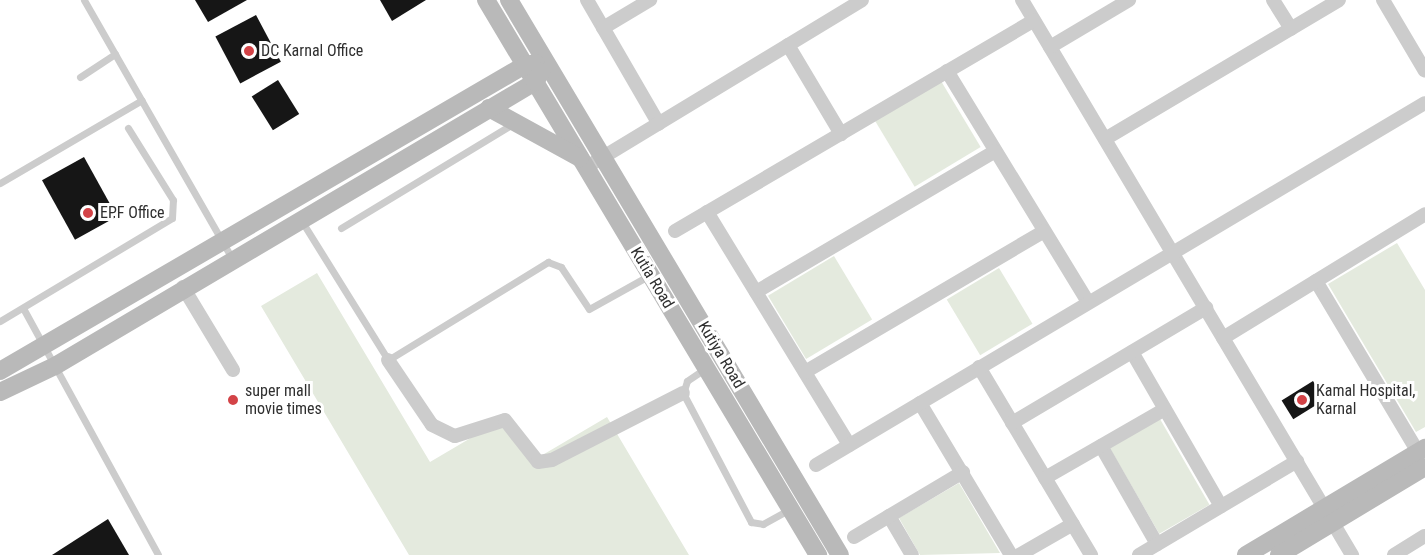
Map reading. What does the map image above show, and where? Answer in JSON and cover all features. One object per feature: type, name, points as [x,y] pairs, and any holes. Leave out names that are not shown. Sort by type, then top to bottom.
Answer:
[{"type":"street","name":"Kutia Road","points":[[486,0],[818,555]]},
{"type":"street","name":"Kutiya Road","points":[[509,0],[840,555]]},
{"type":"street","points":[[587,0],[658,124]]},
{"type":"street","points":[[603,28],[650,0]]},
{"type":"street","points":[[489,108],[583,163],[603,157],[862,0]]},
{"type":"street","points":[[1022,0],[1352,555]]},
{"type":"street","points":[[1050,47],[1128,0]]},
{"type":"street","points":[[1273,0],[1291,29]]},
{"type":"street","points":[[1105,139],[1339,0]]},
{"type":"street","points":[[1383,0],[1425,71]]},
{"type":"street","points":[[675,231],[1034,20]]},
{"type":"street","points":[[788,45],[841,134]]},
{"type":"street","points":[[0,372],[222,240],[525,65],[546,62]]},
{"type":"street","points":[[0,392],[55,366],[232,258],[535,82],[546,62]]},
{"type":"street","points":[[946,71],[1088,302]]},
{"type":"street","points":[[816,465],[1172,251],[1425,103]]},
{"type":"street","points":[[393,141],[402,159]]},
{"type":"street","points":[[756,292],[995,151]]},
{"type":"street","points":[[707,213],[849,445]]},
{"type":"street","points":[[1223,338],[1425,214]]},
{"type":"street","points":[[805,372],[1044,231]]},
{"type":"street","points":[[1246,555],[1329,515],[1423,456],[1316,281]]},
{"type":"street","points":[[183,287],[233,370]]},
{"type":"street","points":[[1012,423],[1206,308]]},
{"type":"street","points":[[1132,352],[1221,506]]},
{"type":"street","points":[[388,360],[432,425],[455,436],[505,420],[538,462],[552,460],[683,393]]},
{"type":"street","points":[[979,367],[1091,555]]},
{"type":"street","points":[[920,403],[1011,555]]},
{"type":"street","points":[[1045,478],[1165,410]]},
{"type":"street","points":[[1101,446],[1157,544]]},
{"type":"street","points":[[1139,555],[1297,461]]},
{"type":"street","points":[[854,537],[963,472]]},
{"type":"street","points":[[1279,555],[1329,515]]},
{"type":"street","points":[[889,516],[912,555]]},
{"type":"street","points":[[1019,555],[1073,524]]},
{"type":"street","points":[[1394,555],[1425,536]]},
{"type":"lane","points":[[84,0],[232,258]]},
{"type":"lane","points":[[80,76],[115,54]]},
{"type":"lane","points":[[0,183],[142,100]]},
{"type":"lane","points":[[341,228],[515,123]]},
{"type":"lane","points":[[0,321],[172,218],[173,200],[128,128]]},
{"type":"lane","points":[[300,218],[388,360],[548,262],[561,267],[589,309],[650,274]]},
{"type":"lane","points":[[23,308],[158,555]]},
{"type":"lane","points":[[706,368],[687,381],[683,393],[751,522],[763,525],[791,509]]},
{"type":"shaded area","points":[[941,81],[981,147],[915,187],[875,121]]},
{"type":"shaded area","points":[[1397,243],[1425,290],[1425,427],[1416,432],[1328,284]]},
{"type":"shaded area","points":[[834,256],[872,319],[806,359],[768,296]]},
{"type":"shaded area","points":[[999,268],[1032,324],[980,355],[947,299]]},
{"type":"shaded area","points":[[317,273],[430,462],[508,416],[534,460],[607,417],[689,555],[409,555],[261,306]]},
{"type":"shaded area","points":[[1160,419],[1210,505],[1159,534],[1110,448]]},
{"type":"shaded area","points":[[959,483],[1000,553],[920,555],[899,518]]},
{"type":"building","points":[[195,0],[247,0],[208,22]]},
{"type":"building","points":[[380,0],[426,0],[392,21]]},
{"type":"building","name":"DC Karnal Office","points":[[256,15],[281,62],[240,83],[215,37]]},
{"type":"building","points":[[278,80],[299,114],[273,130],[252,96]]},
{"type":"building","points":[[84,157],[117,216],[75,240],[42,180]]},
{"type":"building","points":[[1313,381],[1325,400],[1293,419],[1282,401]]},
{"type":"building","points":[[108,519],[129,555],[52,555]]},
{"type":"place","name":"DC Karnal Office","points":[[249,51]]},
{"type":"place","name":"EPF Office","points":[[88,213]]},
{"type":"place","name":"super mall movie times","points":[[233,400]]},
{"type":"place","name":"Kamal Hospital, Karnal","points":[[1302,400]]}]
